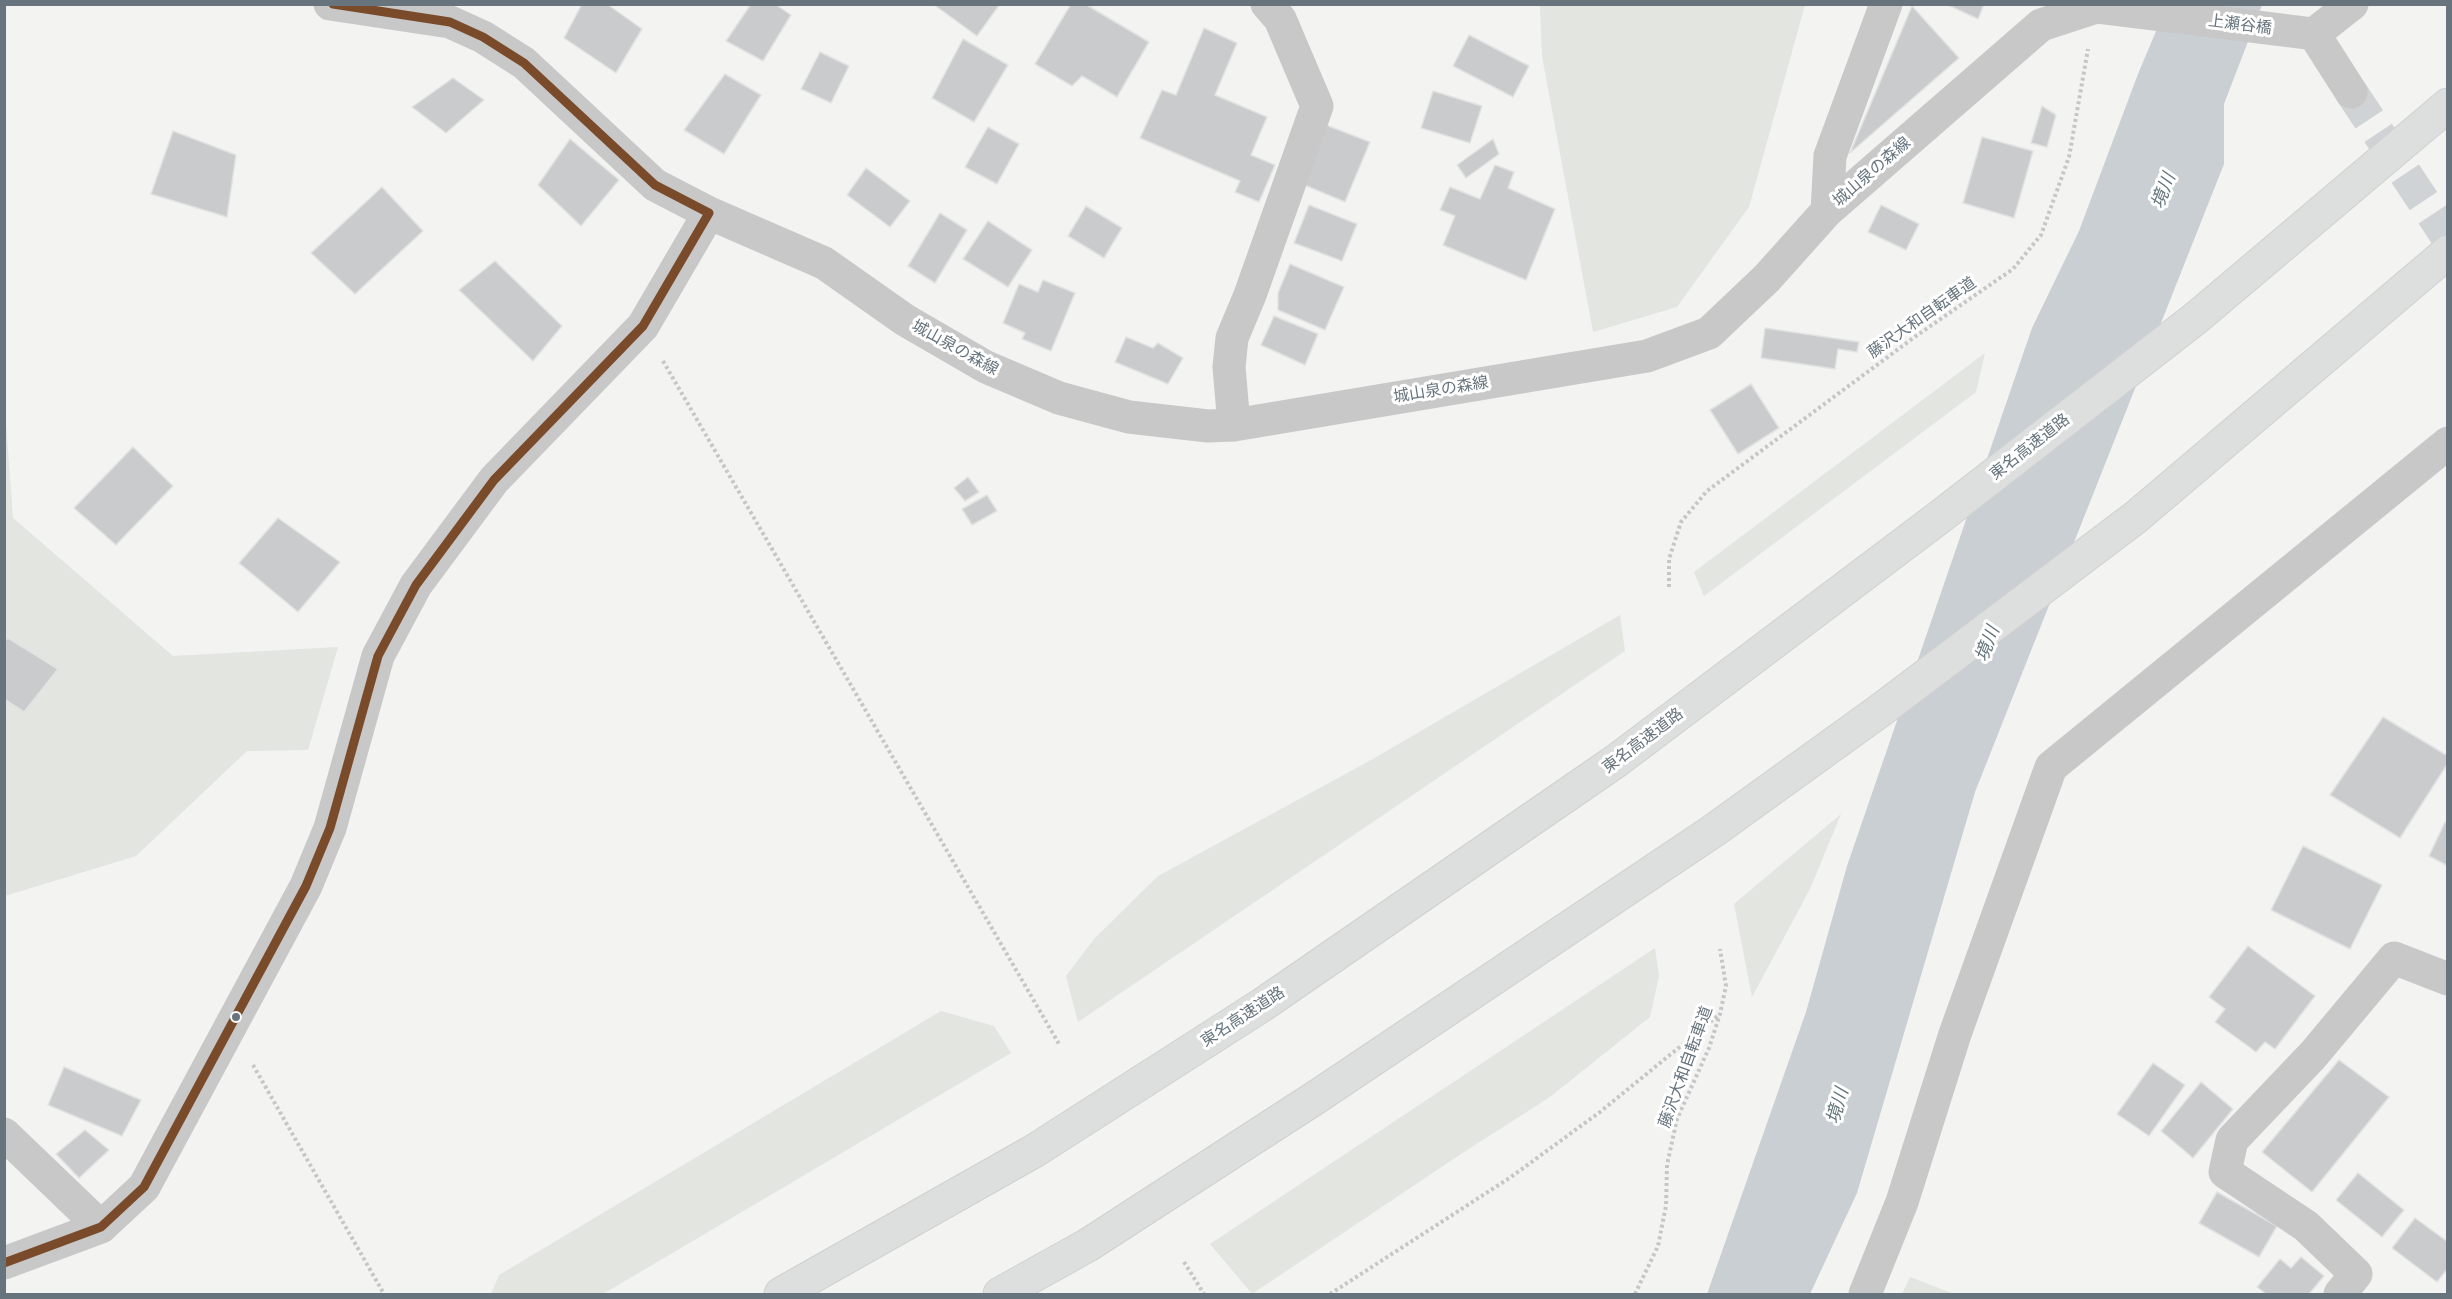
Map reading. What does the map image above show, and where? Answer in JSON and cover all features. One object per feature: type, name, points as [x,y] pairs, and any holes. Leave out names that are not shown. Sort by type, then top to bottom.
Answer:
[{"type":"highway","name":"東名高速道路","points":[[781,1294],[1034,1151],[1262,1005],[1616,761],[1937,519],[2196,318],[2448,105]]},
{"type":"highway","points":[[1000,1294],[1088,1245],[1315,1098],[1713,831],[1878,712],[2136,517],[2448,252]]},
{"type":"street","name":"城山泉の森線","points":[[330,4],[450,22],[483,36],[524,63],[655,185],[709,213],[824,263],[905,320],[987,368],[1059,398],[1129,417],[1208,426],[1234,425],[1647,356],[1709,333],[1767,278],[1827,211],[2041,25],[2096,7]]},
{"type":"street","points":[[1827,211],[1830,156],[1887,4]]},
{"type":"street","points":[[2351,92],[2314,34],[2352,4]]},
{"type":"street","name":"上瀬谷橋","points":[[2096,7],[2314,34]]},
{"type":"street","points":[[1234,425],[1229,367],[1232,338],[1250,295],[1317,106],[1279,9]]},
{"type":"street","points":[[4,1263],[101,1227],[144,1187],[306,886],[330,828],[378,656],[416,585],[494,480],[643,326],[709,213]]},
{"type":"street","points":[[1865,1294],[1902,1202],[1955,1034],[2051,767],[2448,443]]},
{"type":"street","points":[[2340,1294],[2356,1274],[2306,1226],[2225,1172],[2232,1140],[2313,1054],[2394,958],[2448,979]]},
{"type":"street","points":[[4,1134],[101,1227]]},
{"type":"path","name":"藤沢大和自転車道","points":[[1669,587],[1669,560],[1681,522],[1707,491],[1916,336],[2013,268],[2041,234],[2069,157],[2096,7]]},
{"type":"path","points":[[643,326],[1059,1044]]},
{"type":"path","name":"藤沢大和自転車道","points":[[1635,1294],[1658,1246],[1666,1206],[1667,1165],[1677,1119],[1709,1048],[1720,1014],[1726,986],[1720,949]]},
{"type":"path","points":[[1330,1294],[1511,1177],[1600,1112],[1720,1014]]},
{"type":"path","points":[[230,1025],[384,1294]]},
{"type":"path","points":[[1184,1262],[1204,1294]]},
{"type":"shaded area","points":[[1540,5],[1805,5],[1749,207],[1677,307],[1593,332],[1542,56]]},
{"type":"shaded area","points":[[1985,353],[1976,392],[1704,596],[1694,572]]},
{"type":"shaded area","points":[[4,395],[13,518],[173,656],[338,647],[308,750],[247,751],[136,856],[5,896]]},
{"type":"shaded area","points":[[1620,615],[1625,651],[1078,1022],[1066,976],[1094,939],[1158,876],[1371,760]]},
{"type":"shaded area","points":[[1841,814],[1810,889],[1752,997],[1734,904]]},
{"type":"shaded area","points":[[1655,948],[1659,976],[1650,1017],[1550,1097],[1252,1294],[1210,1244]]},
{"type":"shaded area","points":[[941,1011],[994,1026],[1011,1053],[603,1294],[491,1294],[499,1275]]},
{"type":"shaded area","points":[[1910,1277],[1954,1294],[1902,1294]]},
{"type":"water","name":"境川","points":[[2167,5],[2262,5],[2224,104],[2224,164],[1975,792],[1857,1193],[1810,1294],[1707,1294],[1806,1012],[1847,866],[2032,328],[2079,231],[2138,74]]},
{"type":"building","points":[[582,4],[607,4],[642,29],[616,73],[564,38]]},
{"type":"building","points":[[751,4],[775,4],[791,15],[763,61],[726,41]]},
{"type":"building","points":[[933,4],[1000,4],[977,36]]},
{"type":"building","points":[[1071,4],[1085,4],[1149,42],[1117,97],[1082,76],[1072,86],[1035,64]]},
{"type":"building","points":[[1946,4],[1984,4],[1978,19]]},
{"type":"building","points":[[1912,6],[1959,58],[1850,153]]},
{"type":"building","points":[[1204,28],[1237,43],[1215,95],[1267,117],[1251,155],[1275,165],[1259,202],[1235,192],[1240,181],[1140,138],[1162,90],[1176,95]]},
{"type":"building","points":[[1469,35],[1529,66],[1513,97],[1453,66]]},
{"type":"building","points":[[963,39],[1008,65],[974,122],[932,98]]},
{"type":"building","points":[[820,52],[849,66],[831,103],[801,89]]},
{"type":"building","points":[[725,74],[761,95],[724,154],[684,130]]},
{"type":"building","points":[[453,78],[484,100],[446,133],[412,107]]},
{"type":"building","points":[[1433,91],[1482,106],[1470,143],[1421,128]]},
{"type":"building","points":[[2042,106],[2056,115],[2047,147],[2031,143]]},
{"type":"building","points":[[1326,125],[1370,142],[1345,202],[1302,184]]},
{"type":"building","points":[[988,127],[1019,144],[997,184],[965,167]]},
{"type":"building","points":[[173,131],[236,155],[227,217],[151,194]]},
{"type":"building","points":[[1982,137],[2033,151],[2014,218],[1963,203]]},
{"type":"building","points":[[570,139],[619,180],[581,226],[538,185]]},
{"type":"building","points":[[1493,139],[1499,154],[1466,178],[1457,165]]},
{"type":"building","points":[[1495,165],[1514,172],[1508,188],[1555,209],[1526,280],[1443,245],[1455,216],[1440,210],[1450,187],[1480,199]]},
{"type":"building","points":[[866,168],[910,201],[890,227],[847,195]]},
{"type":"building","points":[[382,187],[423,231],[355,294],[311,253]]},
{"type":"building","points":[[1309,205],[1357,224],[1342,261],[1294,243]]},
{"type":"building","points":[[1881,205],[1919,224],[1906,250],[1868,232]]},
{"type":"building","points":[[1086,206],[1122,228],[1104,258],[1068,236]]},
{"type":"building","points":[[940,213],[967,230],[935,283],[908,266]]},
{"type":"building","points":[[988,221],[1032,250],[1008,287],[963,259]]},
{"type":"building","points":[[495,261],[562,326],[533,361],[459,290]]},
{"type":"building","points":[[1290,264],[1344,287],[1325,330],[1278,310],[1278,293]]},
{"type":"building","points":[[1043,280],[1075,293],[1051,351],[1022,339],[1025,333],[1003,323],[1019,284],[1038,292]]},
{"type":"building","points":[[1274,316],[1318,334],[1305,365],[1261,345]]},
{"type":"building","points":[[1765,328],[1859,342],[1857,352],[1838,349],[1835,369],[1761,358]]},
{"type":"building","points":[[1126,337],[1153,348],[1158,343],[1183,358],[1168,384],[1115,362]]},
{"type":"building","points":[[1751,384],[1779,428],[1738,454],[1710,410]]},
{"type":"building","points":[[133,447],[173,486],[116,545],[74,508]]},
{"type":"building","points":[[968,477],[979,492],[965,501],[954,488]]},
{"type":"building","points":[[987,495],[997,511],[972,525],[962,509]]},
{"type":"building","points":[[278,518],[340,562],[298,612],[239,563]]},
{"type":"building","points":[[8,638],[58,669],[24,712],[4,699],[4,642]]},
{"type":"building","points":[[2383,717],[2448,756],[2448,763],[2400,838],[2330,795]]},
{"type":"building","points":[[2445,822],[2448,823],[2448,866],[2429,856]]},
{"type":"building","points":[[2303,846],[2382,885],[2350,949],[2271,910]]},
{"type":"building","points":[[2248,946],[2315,996],[2275,1049],[2265,1042],[2256,1052],[2215,1022],[2225,1009],[2209,997]]},
{"type":"building","points":[[2339,1060],[2389,1097],[2312,1192],[2262,1152]]},
{"type":"building","points":[[2153,1063],[2185,1085],[2149,1136],[2117,1114]]},
{"type":"building","points":[[64,1067],[141,1100],[122,1136],[48,1105]]},
{"type":"building","points":[[2201,1082],[2233,1109],[2193,1158],[2161,1131]]},
{"type":"building","points":[[85,1130],[109,1150],[79,1178],[56,1154]]},
{"type":"building","points":[[2358,1173],[2404,1210],[2382,1237],[2336,1200]]},
{"type":"building","points":[[2217,1192],[2277,1226],[2259,1257],[2199,1223]]},
{"type":"building","points":[[2415,1218],[2448,1242],[2448,1268],[2437,1282],[2392,1248]]},
{"type":"building","points":[[2301,1257],[2324,1276],[2309,1294],[2266,1294],[2257,1287],[2280,1259],[2291,1268]]},
{"type":"tunnel","points":[[2351,92],[2448,238]]},
{"type":"transit line","points":[[333,4],[450,22],[483,37],[524,63],[655,185],[709,213]]},
{"type":"transit line","points":[[4,1263],[101,1227],[144,1187],[306,886],[330,828],[378,656],[416,585],[494,480],[643,326],[709,213]]}]
